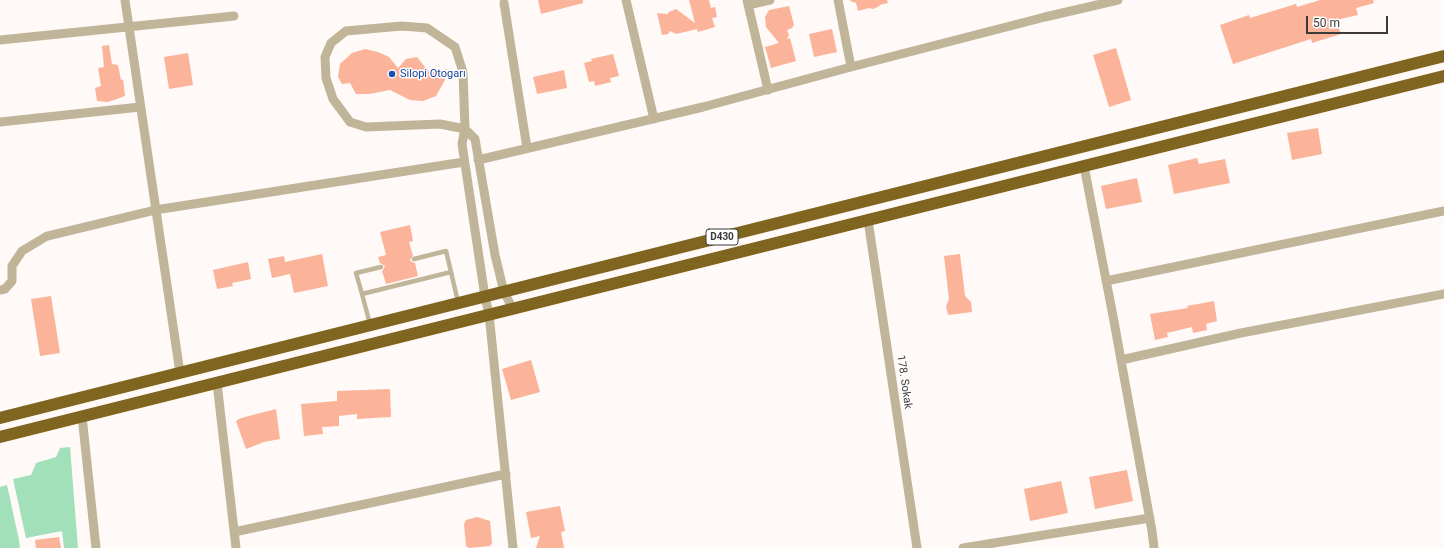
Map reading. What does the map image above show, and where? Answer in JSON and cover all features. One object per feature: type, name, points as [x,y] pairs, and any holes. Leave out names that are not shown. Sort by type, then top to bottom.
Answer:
[{"type":"highway","name":"D430","points":[[0,418],[1444,56]]},
{"type":"highway","name":"D430","points":[[0,437],[1444,76]]},
{"type":"street","points":[[124,0],[180,373]]},
{"type":"street","points":[[626,0],[654,119]]},
{"type":"street","points":[[768,90],[748,2],[770,0]]},
{"type":"street","points":[[838,0],[851,67]]},
{"type":"street","points":[[478,160],[654,119],[1037,19],[1118,0]]},
{"type":"street","points":[[504,3],[528,148]]},
{"type":"street","points":[[0,40],[234,16]]},
{"type":"street","points":[[513,308],[504,292],[495,255],[475,139],[465,129],[440,124],[366,127],[350,122],[333,99],[326,78],[325,57],[331,43],[346,31],[402,26],[427,28],[455,47],[463,72],[465,129],[462,144],[485,297],[490,314],[513,548]]},
{"type":"street","points":[[0,122],[140,107]]},
{"type":"street","points":[[0,290],[5,289],[12,280],[12,266],[22,251],[47,236],[155,210],[464,162]]},
{"type":"street","points":[[1084,166],[1150,518],[1154,548]]},
{"type":"street","points":[[1106,281],[1444,211]]},
{"type":"street","name":"178. Sokak","points":[[868,220],[917,548]]},
{"type":"street","points":[[1121,360],[1241,333],[1444,294]]},
{"type":"street","points":[[217,383],[236,548]]},
{"type":"street","points":[[82,416],[96,548]]},
{"type":"street","points":[[234,532],[506,474]]},
{"type":"street","points":[[962,548],[1150,518]]},
{"type":"lane","points":[[414,259],[446,251],[459,304]]},
{"type":"lane","points":[[370,326],[356,273],[381,267]]},
{"type":"lane","points":[[362,294],[451,272]]},
{"type":"green space","points":[[70,447],[78,548],[64,548],[62,531],[26,538],[13,479],[31,475],[36,463],[56,457],[60,448]]},
{"type":"green space","points":[[7,485],[20,548],[0,548],[0,487]]},
{"type":"building","points":[[538,0],[583,0],[583,3],[541,14]]},
{"type":"building","points":[[689,0],[709,0],[711,8],[715,7],[717,17],[712,18],[715,27],[698,32],[697,29],[676,34],[670,31],[668,34],[662,35],[657,13],[667,14],[676,9],[695,23]]},
{"type":"building","points":[[887,0],[888,3],[879,5],[880,6],[873,9],[869,8],[858,11],[856,3],[850,1]]},
{"type":"building","points":[[1320,0],[1373,0],[1374,3],[1356,8],[1358,15],[1336,20],[1341,34],[1312,43],[1311,39],[1233,64],[1220,25],[1249,15],[1250,18],[1296,4],[1297,7]]},
{"type":"building","points":[[789,6],[794,25],[792,28],[787,30],[789,35],[787,39],[790,38],[796,61],[771,68],[765,47],[779,43],[766,27],[765,17],[769,10]]},
{"type":"building","points":[[832,29],[837,52],[814,57],[809,34]]},
{"type":"building","points":[[109,45],[112,64],[118,65],[121,80],[123,79],[125,96],[107,102],[97,101],[95,88],[101,86],[98,68],[104,67],[102,46]]},
{"type":"building","points":[[1116,48],[1131,100],[1109,107],[1093,55]]},
{"type":"building","name":"Silopi Otogarı","points":[[365,49],[378,52],[389,57],[398,68],[406,59],[417,57],[429,72],[447,69],[445,80],[436,96],[423,101],[410,100],[390,90],[369,94],[356,94],[350,83],[342,84],[338,77],[340,64],[352,53]]},
{"type":"building","points":[[188,53],[193,85],[169,89],[164,57]]},
{"type":"building","points":[[613,54],[619,76],[610,78],[611,82],[595,86],[594,81],[589,82],[584,63],[592,61],[591,59]]},
{"type":"building","points":[[564,70],[567,88],[537,94],[533,77]]},
{"type":"building","points":[[1318,128],[1322,154],[1292,160],[1287,133]]},
{"type":"building","points":[[1197,158],[1199,164],[1225,159],[1230,183],[1174,194],[1168,165]]},
{"type":"building","points":[[1137,178],[1142,202],[1106,209],[1101,186]]},
{"type":"building","points":[[410,225],[413,241],[409,242],[413,256],[410,260],[415,263],[418,276],[386,284],[382,271],[385,266],[380,263],[378,257],[386,255],[380,232]]},
{"type":"building","points":[[322,254],[328,286],[294,293],[290,274],[272,278],[268,259],[284,256],[285,262]]},
{"type":"building","points":[[960,254],[965,296],[971,302],[972,312],[948,315],[946,306],[949,299],[944,256]]},
{"type":"building","points":[[248,262],[251,279],[232,283],[233,286],[217,289],[213,270]]},
{"type":"building","points":[[51,296],[60,353],[40,356],[31,299]]},
{"type":"building","points":[[1214,301],[1217,321],[1206,324],[1207,330],[1193,333],[1192,327],[1167,333],[1168,337],[1155,340],[1150,314],[1188,308],[1187,306]]},
{"type":"building","points":[[531,360],[540,392],[511,400],[502,369]]},
{"type":"building","points":[[390,389],[391,417],[357,419],[357,414],[339,416],[339,426],[322,427],[323,434],[304,436],[301,404],[337,401],[337,391]]},
{"type":"building","points":[[276,409],[280,439],[264,442],[246,449],[236,421],[241,418]]},
{"type":"building","points":[[1127,470],[1133,501],[1095,509],[1089,477]]},
{"type":"building","points":[[1061,481],[1068,513],[1030,521],[1024,489]]},
{"type":"building","points":[[560,506],[565,531],[561,532],[564,548],[536,548],[540,536],[531,538],[526,512]]},
{"type":"building","points":[[477,517],[490,521],[492,543],[490,546],[469,548],[466,546],[464,524],[466,520]]},
{"type":"building","points":[[59,537],[61,548],[36,548],[35,540]]},
{"type":"place","name":"Silopi Otogarı","points":[[392,74]]}]
